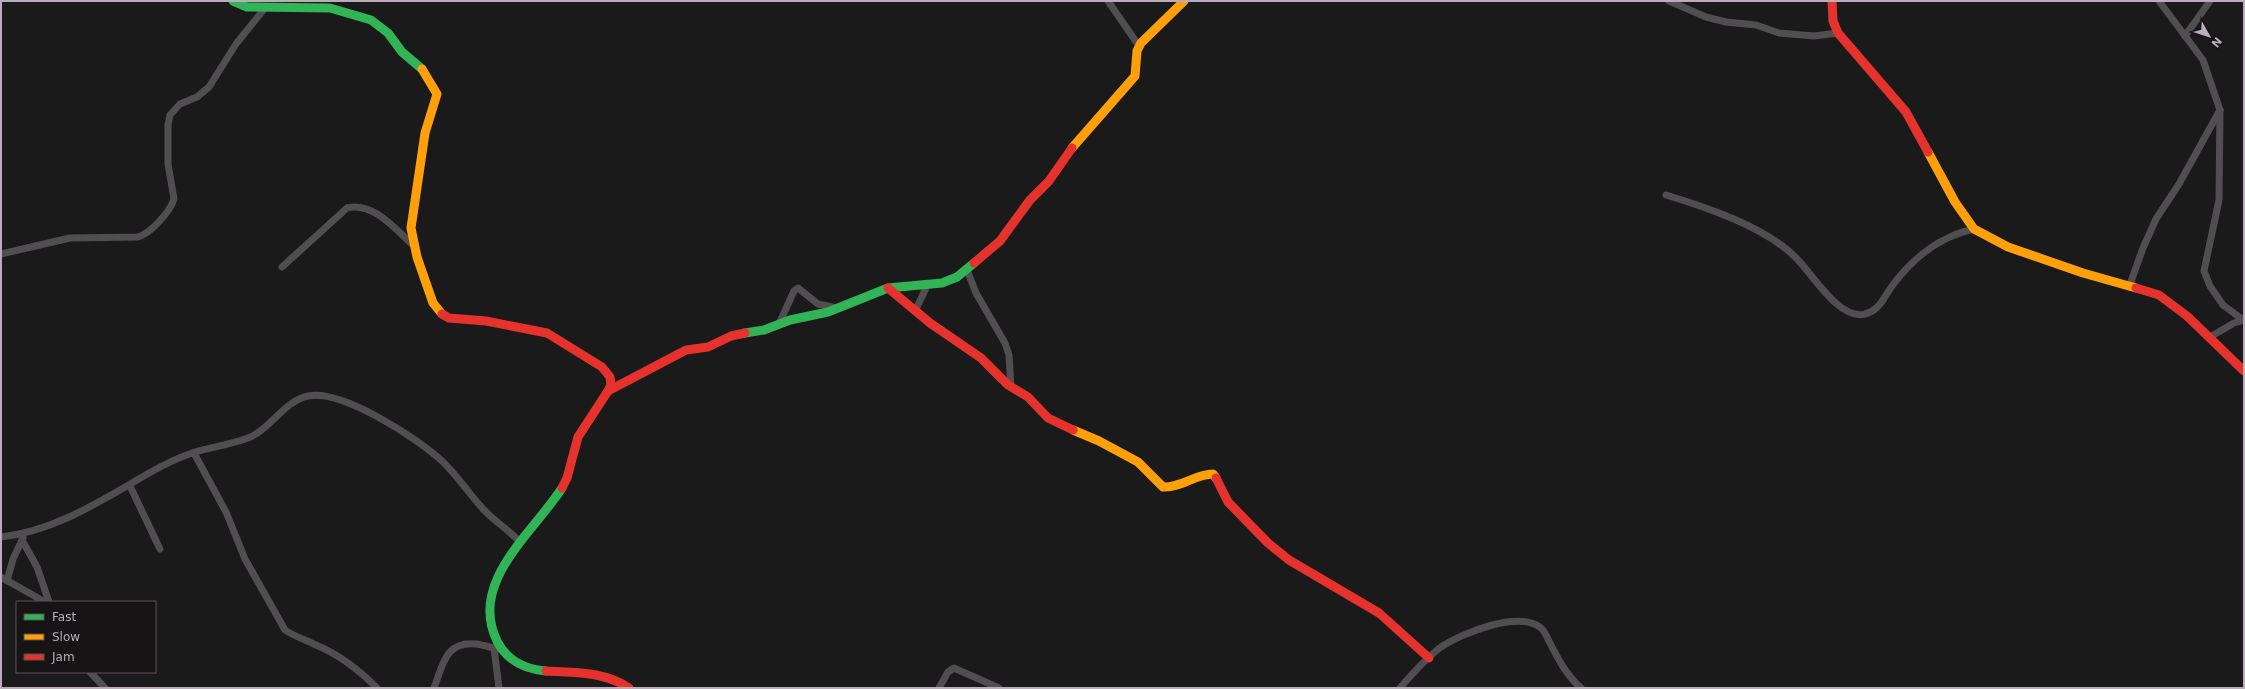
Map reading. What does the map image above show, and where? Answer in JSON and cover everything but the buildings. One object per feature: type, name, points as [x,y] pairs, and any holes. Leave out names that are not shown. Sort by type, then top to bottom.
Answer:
[{"type":"street","points":[[233,1],[247,7],[330,8],[371,20],[388,33],[402,52],[425,72],[437,94],[437,101],[425,133],[411,228],[414,246],[433,303],[441,314],[449,318],[486,321],[547,333],[594,361],[608,375],[624,384]]},
{"type":"street","points":[[1108,1],[1139,46]]},
{"type":"street","points":[[608,391],[624,384],[665,359],[686,350],[708,347],[731,336],[764,330],[805,316],[818,315],[888,288],[950,281],[967,270],[1000,241],[1030,200],[1049,181],[1060,163],[1080,138],[1135,76],[1138,71],[1136,55],[1142,40],[1184,1]]},
{"type":"street","points":[[1669,1],[1706,16],[1726,22],[1756,25],[1779,33],[1814,36],[1838,32]]},
{"type":"street","points":[[1832,1],[1833,22],[1838,32],[1906,112],[1955,202],[1974,229],[2008,247],[2129,287],[2159,295],[2187,316],[2244,371]]},
{"type":"street","points":[[2159,1],[2203,60],[2220,110],[2219,200],[2204,271],[2210,286],[2223,305],[2244,320]]},
{"type":"street","points":[[2185,36],[2210,1]]},
{"type":"street","points":[[1,254],[70,238],[138,236],[147,233],[164,214],[174,199],[168,164],[168,125],[170,115],[180,104],[197,97],[209,87],[236,44],[265,8]]},
{"type":"street","points":[[2129,287],[2143,248],[2156,219],[2179,184],[2220,110]]},
{"type":"street","points":[[1666,195],[1702,206],[1772,239],[1798,260],[1832,300],[1846,311],[1859,316],[1867,314],[1877,307],[1892,286],[1919,257],[1931,247],[1945,238],[1974,229]]},
{"type":"street","points":[[282,267],[347,208],[357,205],[371,210],[414,246]]},
{"type":"street","points":[[967,270],[976,293],[1005,343],[1009,355],[1011,387]]},
{"type":"street","points":[[915,311],[928,284]]},
{"type":"street","points":[[779,324],[794,291],[798,288],[818,304],[838,308]]},
{"type":"street","points":[[888,288],[915,311],[981,358],[1011,387],[1028,397],[1044,414],[1060,425],[1099,441],[1138,462],[1163,486],[1172,487],[1200,475],[1213,474],[1220,483],[1228,502],[1268,543],[1289,560],[1379,613],[1401,631],[1429,658]]},
{"type":"street","points":[[2210,337],[2234,323],[2244,320]]},
{"type":"street","points":[[499,688],[497,648],[493,632],[490,599],[495,583],[520,542],[566,481],[574,446],[579,433],[611,385],[608,375]]},
{"type":"street","points":[[1,537],[23,537],[46,528],[130,486],[172,461],[249,437],[266,428],[286,408],[301,398],[327,395],[372,414],[429,450],[454,474],[481,507],[520,542]]},
{"type":"street","points":[[194,453],[226,512],[245,559],[285,630],[295,637],[316,645],[334,655],[378,688]]},
{"type":"street","points":[[130,486],[160,549]]},
{"type":"street","points":[[23,537],[4,579],[43,601]]},
{"type":"street","points":[[23,537],[38,568],[49,601]]},
{"type":"street","points":[[1400,688],[1441,647],[1474,631],[1504,622],[1525,620],[1542,628],[1560,664],[1581,688]]},
{"type":"street","points":[[434,688],[447,654],[452,649],[474,644],[497,648],[516,663],[527,667],[608,676],[629,688]]},
{"type":"street","points":[[939,688],[948,672],[954,668],[999,688]]},
{"type":"street","points":[[91,673],[105,688]]},
{"type":"traffic: fast","points":[[233,1],[247,7],[330,8],[371,20],[388,33],[402,52],[422,69]]},
{"type":"traffic: fast","points":[[745,333],[764,330],[790,320],[828,312],[888,288],[942,283],[957,277],[974,263]]},
{"type":"traffic: fast","points":[[546,671],[530,668],[517,663],[501,648],[497,641],[490,619],[491,598],[497,578],[508,559],[562,488]]},
{"type":"traffic: slow","points":[[1072,148],[1135,76],[1137,51],[1141,43],[1184,1]]},
{"type":"traffic: slow","points":[[422,69],[437,94],[425,133],[411,228],[417,257],[433,303],[442,314]]},
{"type":"traffic: slow","points":[[1928,152],[1955,202],[1974,229],[2008,247],[2083,273],[2136,288]]},
{"type":"traffic: slow","points":[[1073,430],[1099,441],[1138,462],[1163,487],[1170,487],[1200,476],[1213,474],[1216,478]]},
{"type":"traffic: jam","points":[[1832,1],[1833,21],[1838,33],[1906,112],[1928,152]]},
{"type":"traffic: jam","points":[[974,263],[1000,241],[1030,200],[1049,181],[1072,148]]},
{"type":"traffic: jam","points":[[888,288],[930,323],[981,358],[1008,385],[1028,397],[1048,418],[1073,430]]},
{"type":"traffic: jam","points":[[2136,288],[2159,295],[2187,316],[2244,371]]},
{"type":"traffic: jam","points":[[442,314],[449,318],[486,321],[547,333],[602,367],[610,377],[611,385],[608,391],[578,437],[567,478],[562,488]]},
{"type":"traffic: jam","points":[[608,391],[686,350],[708,347],[731,336],[745,333]]},
{"type":"traffic: jam","points":[[1216,478],[1228,502],[1268,543],[1289,560],[1379,613],[1429,658]]},
{"type":"traffic: jam","points":[[546,671],[589,674],[609,678],[629,688]]}]
